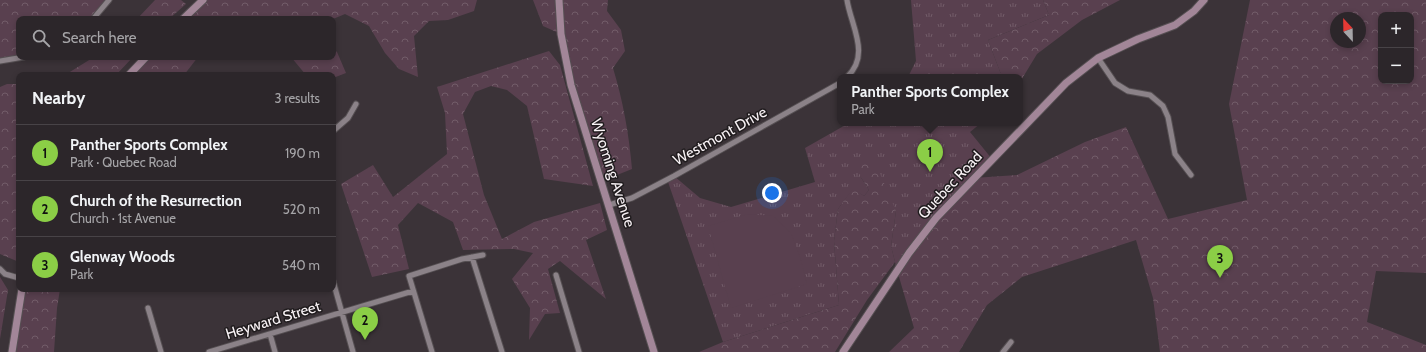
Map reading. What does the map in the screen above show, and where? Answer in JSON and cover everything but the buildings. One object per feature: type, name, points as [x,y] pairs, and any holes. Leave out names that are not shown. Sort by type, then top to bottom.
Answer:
[{"type":"street","points":[[96,16],[109,0]]},
{"type":"street","points":[[186,16],[203,0]]},
{"type":"street","name":"Wyoming Avenue","points":[[559,0],[561,34],[571,85],[654,352]]},
{"type":"street","points":[[847,0],[857,32],[859,48],[857,60],[848,74]]},
{"type":"street","name":"Quebec Road","points":[[843,352],[909,253],[936,218],[1066,83],[1098,58],[1138,39],[1175,25],[1194,11],[1204,0]]},
{"type":"street","points":[[0,61],[16,58]]},
{"type":"street","points":[[1098,58],[1115,83],[1128,90],[1150,95],[1163,106],[1168,117],[1175,154],[1191,176]]},
{"type":"street","points":[[133,72],[143,60]]},
{"type":"street","name":"Westmont Drive","points":[[609,205],[637,195],[826,92],[837,84]]},
{"type":"street","points":[[336,128],[348,118],[356,104]]},
{"type":"street","points":[[432,352],[408,276],[462,259],[483,255]]},
{"type":"street","points":[[472,257],[502,352]]},
{"type":"street","points":[[0,269],[5,274],[16,277]]},
{"type":"street","points":[[556,275],[579,352]]},
{"type":"street","points":[[336,290],[341,306],[340,311],[353,352]]},
{"type":"street","name":"Heyward Street","points":[[209,352],[340,311],[413,291]]},
{"type":"street","points":[[12,350],[22,292]]},
{"type":"street","points":[[148,308],[161,352]]},
{"type":"street","points":[[270,334],[276,352]]},
{"type":"street","points":[[1003,352],[1011,342]]},
{"type":"green space","points":[[0,0],[109,0],[96,16],[16,16],[16,58],[0,61]]},
{"type":"green space","points":[[155,0],[181,0],[186,4],[172,16],[140,16]]},
{"type":"green space","points":[[203,0],[477,0],[474,11],[448,20],[429,21],[414,36],[418,77],[399,69],[385,53],[369,26],[345,14],[336,18],[336,16],[186,16]]},
{"type":"green space","points":[[533,0],[608,0],[607,11],[621,30],[625,51],[613,68],[625,118],[632,169],[607,179],[600,174],[571,85],[561,34],[543,26]]},
{"type":"green space","points":[[911,0],[1043,0],[1049,15],[988,40],[1001,74],[910,74],[916,61]]},
{"type":"green space","points":[[1043,0],[1120,0],[1082,20],[1037,54],[1023,77],[1023,74],[1001,74],[988,40],[1049,15]]},
{"type":"green space","points":[[1250,0],[1426,0],[1426,273],[1376,271],[1367,322],[1426,345],[1426,352],[1160,352],[1153,298],[1136,240],[1022,277],[987,305],[959,352],[889,352],[914,328],[897,270],[909,253],[974,178],[1017,175],[1085,142],[1126,127],[1168,219],[1247,200],[1229,104]]},
{"type":"green space","points":[[336,51],[346,73],[336,77],[336,72],[304,72],[294,60],[336,60]]},
{"type":"green space","points":[[549,51],[560,65],[593,186],[544,179],[527,106],[507,90],[491,86],[475,92],[463,114],[484,195],[502,239],[534,222],[600,203],[607,230],[586,240],[606,299],[560,261],[548,269],[560,313],[545,314],[529,340],[530,308],[512,279],[533,253],[514,249],[463,250],[453,222],[418,203],[398,225],[409,269],[372,277],[341,184],[373,165],[393,197],[447,154],[445,113],[437,87]]},
{"type":"green space","points":[[89,60],[130,60],[119,72],[70,72]]},
{"type":"green space","points":[[144,60],[196,60],[186,72],[135,72]]},
{"type":"green space","points":[[7,84],[16,84],[16,261],[0,254],[0,87]]},
{"type":"green space","points":[[844,126],[977,126],[970,132],[992,159],[897,270],[891,246],[896,211],[860,176],[869,190],[864,196],[853,189],[838,209],[834,241],[839,305],[723,342],[667,179],[674,176],[700,198],[731,207],[815,182],[805,148]]},
{"type":"green space","points":[[868,159],[878,169],[896,211],[891,246],[895,262],[867,300],[835,352],[699,352],[723,342],[839,305],[834,241],[838,209],[853,188],[864,196],[869,190],[860,176],[861,162]]},
{"type":"green space","points":[[748,214],[773,216],[791,233],[800,257],[807,284],[731,308],[708,226]]},
{"type":"green space","points":[[0,277],[8,290],[0,339]]},
{"type":"green space","points":[[22,292],[60,292],[54,352],[12,352]]},
{"type":"place","name":"Panther Sports Complex","points":[[930,172]]},
{"type":"place","name":"Glenway Woods","points":[[1220,278]]},
{"type":"place","name":"Church of the Resurrection","points":[[365,340]]}]
